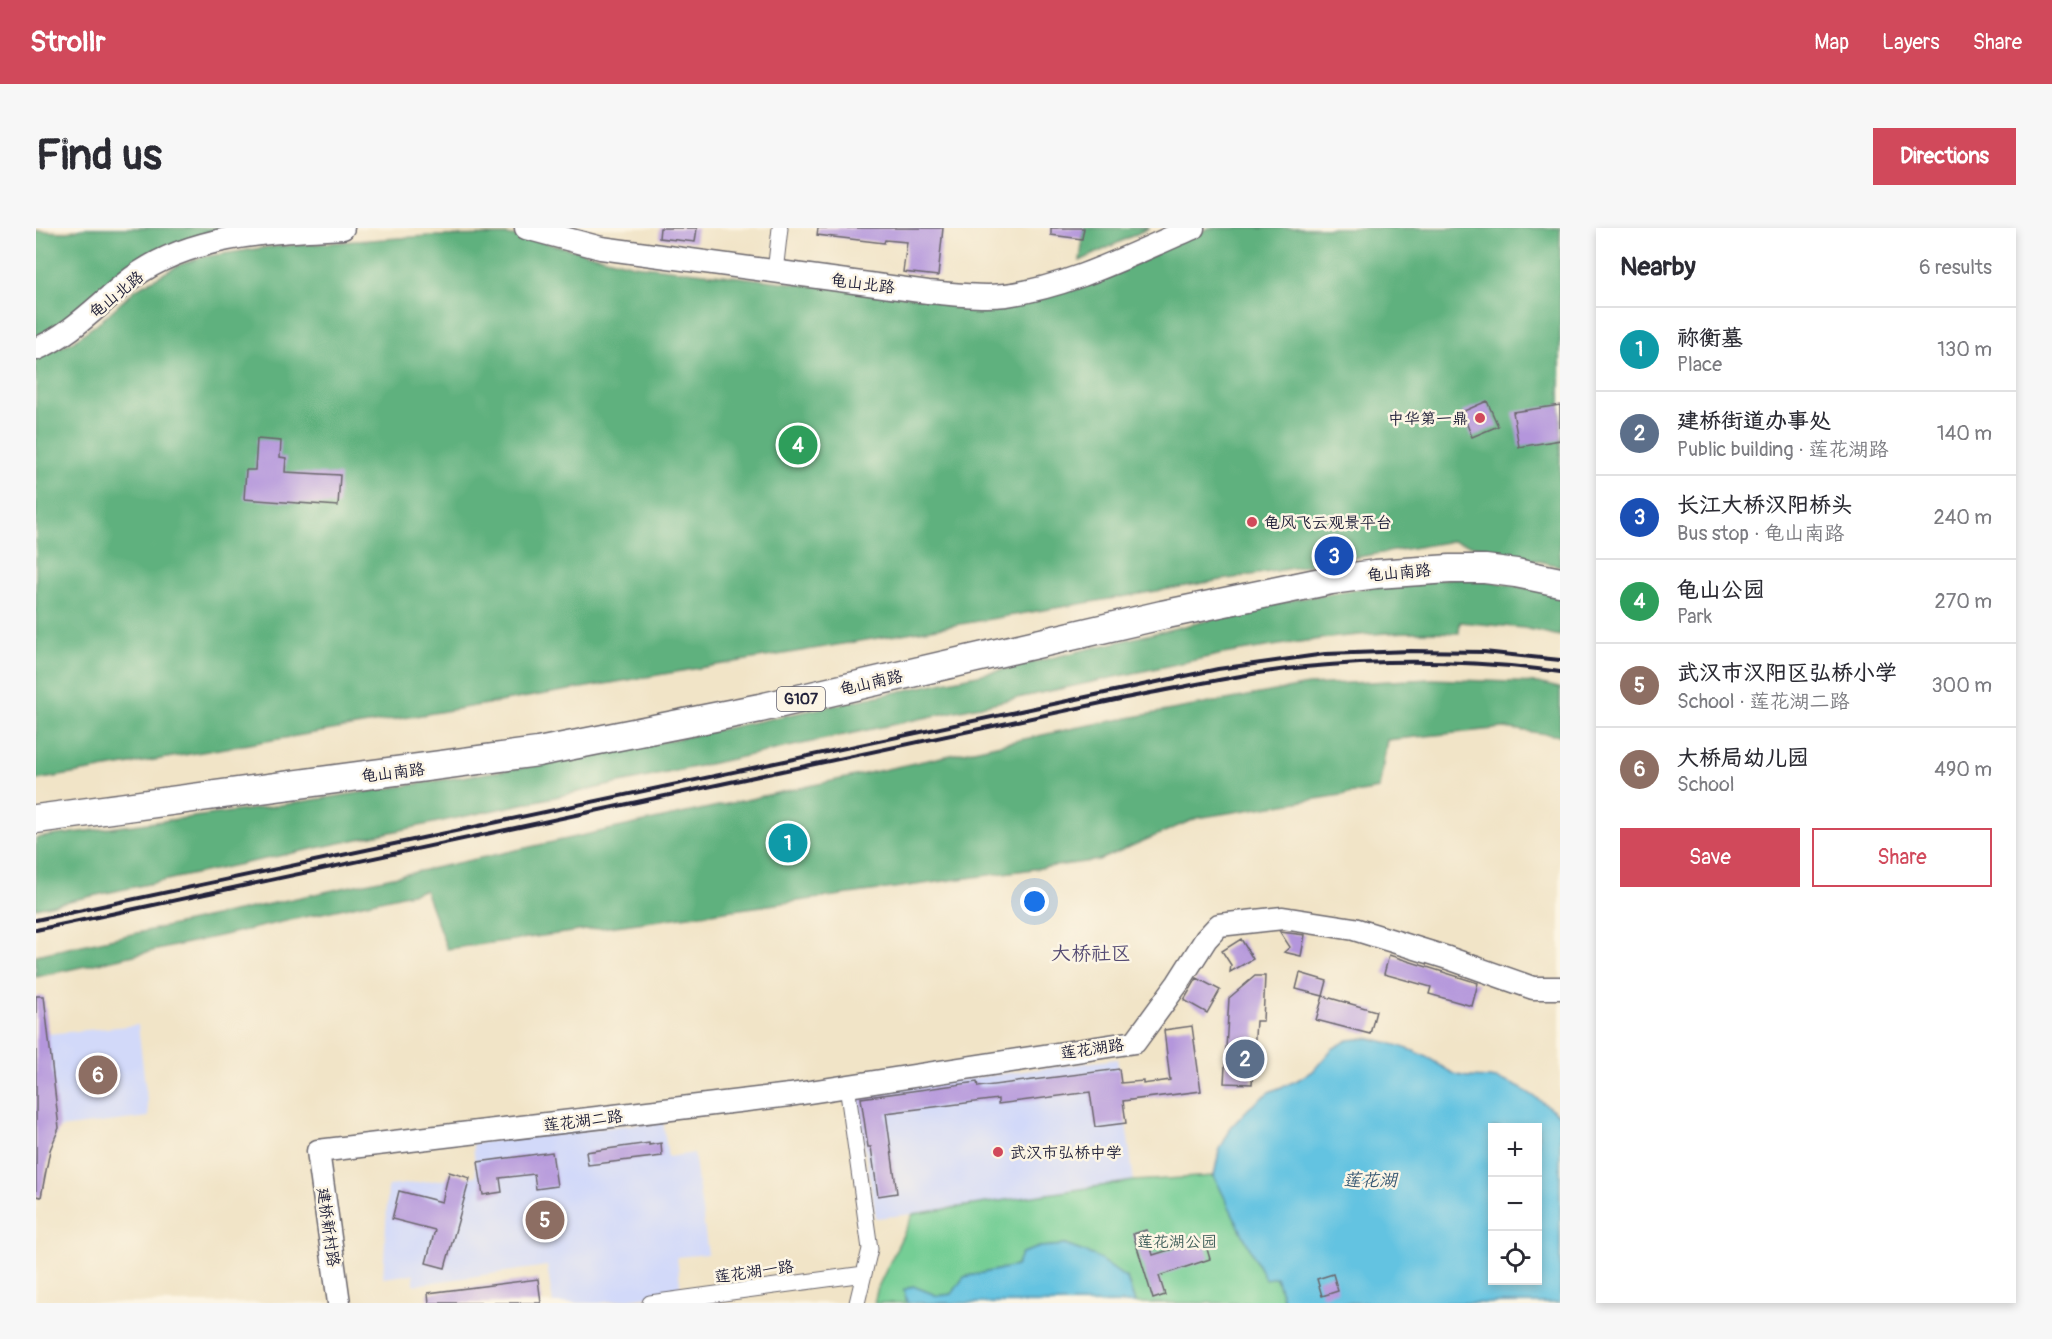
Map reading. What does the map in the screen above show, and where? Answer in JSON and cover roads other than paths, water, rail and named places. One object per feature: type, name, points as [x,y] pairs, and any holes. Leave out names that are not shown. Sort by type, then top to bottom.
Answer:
[{"type":"highway","name":"龟山南路","points":[[36,803],[512,740],[635,717],[1304,576],[1374,565],[1432,560],[1477,560],[1510,562],[1560,573]]},
{"type":"highway","name":"龟山南路","points":[[36,819],[538,752],[760,708],[1162,615],[1331,580],[1450,568],[1485,569],[1560,582]]},
{"type":"street","name":"龟山北路","points":[[36,349],[73,329],[132,278],[148,268],[225,234],[343,228]]},
{"type":"street","name":"龟山北路","points":[[526,228],[602,248],[928,292],[1003,295],[1072,279],[1193,228]]},
{"type":"street","points":[[775,272],[780,228]]},
{"type":"street","name":"莲花湖路","points":[[847,1086],[1135,1042],[1218,925],[1283,918],[1354,929],[1448,958],[1533,988],[1560,988]]},
{"type":"street","points":[[847,1086],[870,1249],[857,1303]]},
{"type":"street","name":"莲花湖二路","points":[[318,1151],[847,1086]]},
{"type":"street","name":"建桥新村路","points":[[318,1151],[339,1303]]},
{"type":"street","name":"莲花湖一路","points":[[650,1303],[864,1274]]},
{"type":"water","name":"莲花湖","points":[[1369,1038],[1390,1043],[1423,1055],[1455,1074],[1494,1079],[1517,1086],[1560,1115],[1560,1303],[1284,1303],[1276,1277],[1265,1279],[1214,1176],[1219,1151],[1232,1126],[1269,1092],[1296,1081],[1314,1070],[1332,1049],[1348,1040]]},
{"type":"water","points":[[1065,1245],[1095,1256],[1127,1279],[1135,1303],[907,1303],[904,1290],[913,1286],[938,1296],[952,1294],[964,1277],[1016,1266],[1022,1253],[1040,1247]]},
{"type":"railway","points":[[36,920],[1218,669],[1325,654],[1411,651],[1484,652],[1560,660]]},
{"type":"railway","points":[[36,930],[1125,698],[1238,677],[1305,667],[1401,662],[1497,665],[1560,672]]},
{"type":"place","name":"中华第一鼎","points":[[1480,418]]},
{"type":"place","name":"龟山公园","points":[[798,445]]},
{"type":"place","name":"龟风飞云观景平台","points":[[1252,522]]},
{"type":"place","name":"长江大桥汉阳桥头","points":[[1334,556]]},
{"type":"place","name":"祢衡墓","points":[[788,843]]},
{"type":"place","name":"建桥街道办事处","points":[[1245,1059]]},
{"type":"place","name":"大桥局幼儿园","points":[[98,1075]]},
{"type":"place","name":"武汉市弘桥中学","points":[[998,1152]]},
{"type":"place","name":"武汉市汉阳区弘桥小学","points":[[545,1220]]},
{"type":"district","name":"大桥社区","points":[[1091,953]]},
{"type":"park label","name":"莲花湖公园","points":[[1177,1241]]}]
